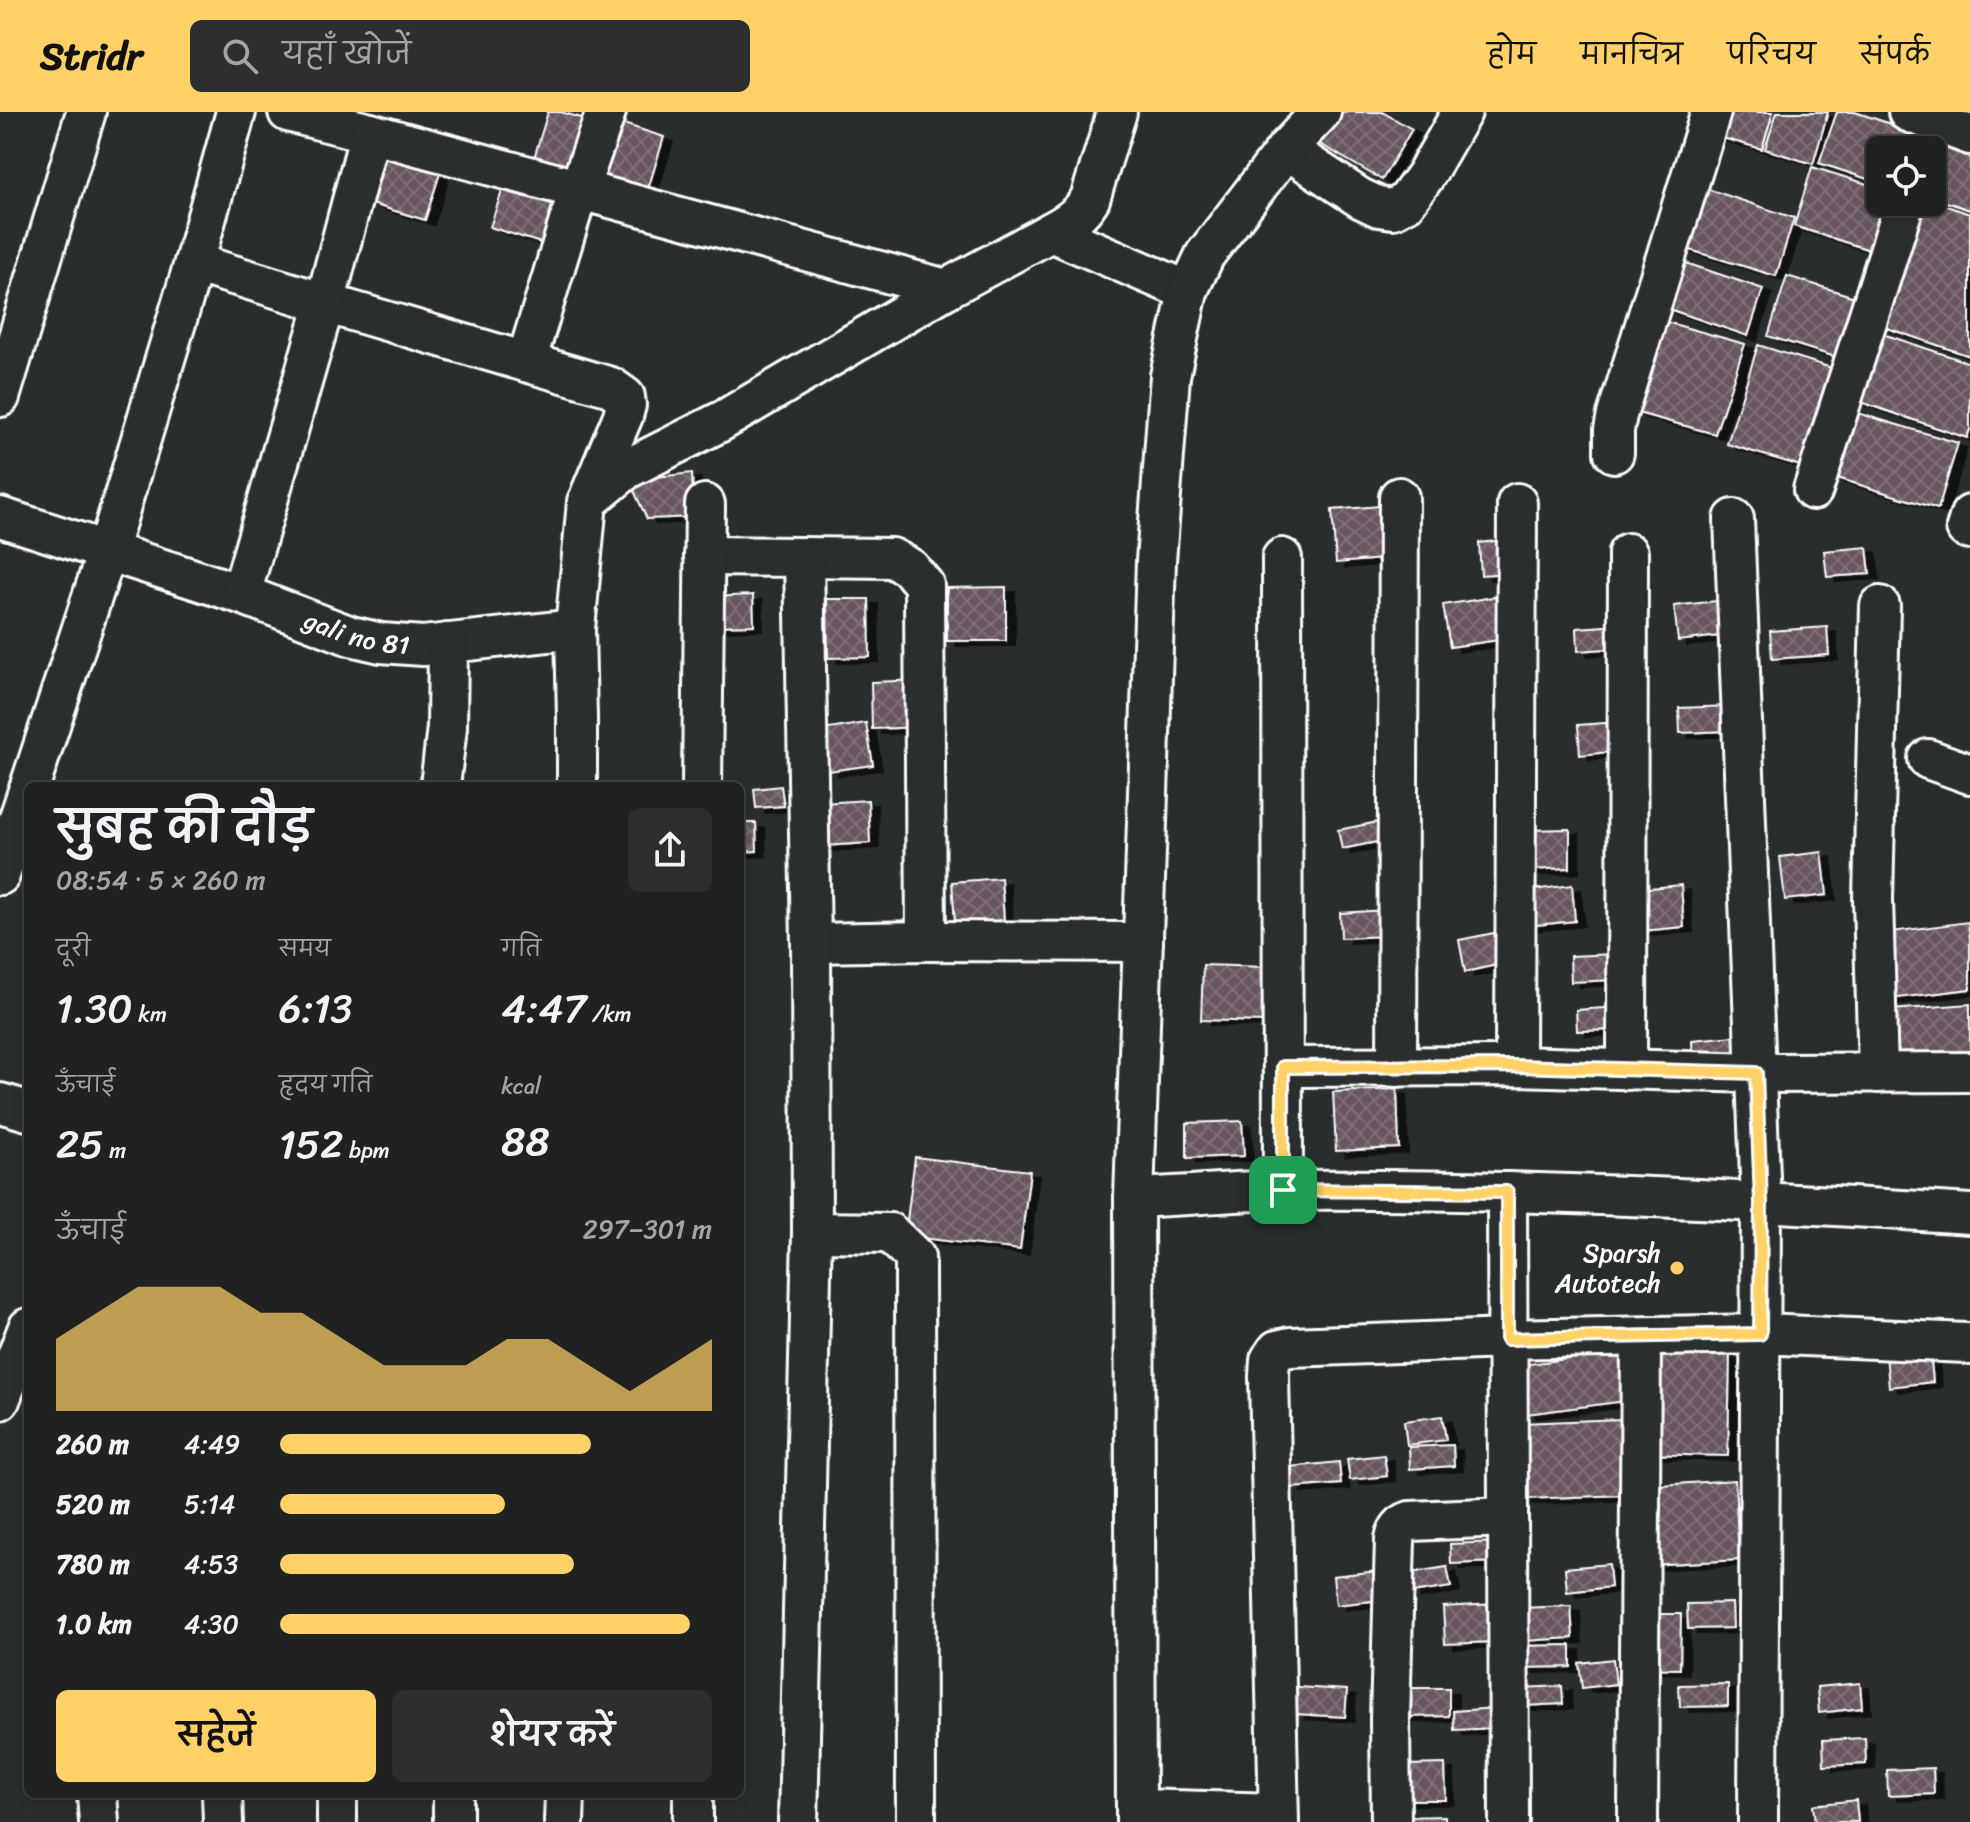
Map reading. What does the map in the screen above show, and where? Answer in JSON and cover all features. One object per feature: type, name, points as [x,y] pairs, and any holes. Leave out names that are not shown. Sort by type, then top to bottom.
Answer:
[{"type":"street","points":[[0,397],[86,112]]},
{"type":"street","points":[[31,782],[107,552],[236,112]]},
{"type":"street","points":[[288,112],[946,289]]},
{"type":"street","points":[[526,362],[606,112]]},
{"type":"street","points":[[1321,112],[1286,149],[1205,255],[1188,291],[1170,376],[1156,561],[1134,1198],[1136,1815],[1278,1818],[1270,1360],[1277,1350],[1507,1339],[1760,1334],[1970,1345]]},
{"type":"street","points":[[1286,149],[1360,198],[1379,207],[1393,209],[1406,202],[1425,176],[1462,112]]},
{"type":"street","points":[[1614,453],[1617,415],[1711,112]]},
{"type":"street","points":[[587,502],[627,469],[722,421],[946,289],[1072,220],[1090,199],[1114,113]]},
{"type":"street","points":[[1920,127],[1970,135]]},
{"type":"street","points":[[241,594],[325,303],[370,133]]},
{"type":"street","points":[[1813,490],[1901,216]]},
{"type":"street","points":[[1051,232],[1188,291]]},
{"type":"street","points":[[194,263],[611,387],[625,397],[623,416],[587,502],[575,629],[577,782]]},
{"type":"street","points":[[1397,1067],[1399,497]]},
{"type":"street","points":[[1515,1066],[1517,503]]},
{"type":"street","points":[[702,782],[705,504]]},
{"type":"street","points":[[1970,515],[1966,528],[1970,529]]},
{"type":"street","name":"gali no 81","points":[[0,517],[241,594],[351,636],[381,643],[423,646],[575,629]]},
{"type":"street","points":[[1734,519],[1761,1202],[1758,1822]]},
{"type":"street","points":[[1627,1070],[1628,553]]},
{"type":"street","points":[[704,556],[892,558],[910,568],[924,585],[926,941]]},
{"type":"street","points":[[798,1822],[812,1232],[811,943],[804,557]]},
{"type":"street","points":[[1282,558],[1283,1190]]},
{"type":"street","points":[[1878,1073],[1873,899],[1880,606]]},
{"type":"street","points":[[440,782],[447,727],[448,643]]},
{"type":"street","points":[[1928,759],[1970,774]]},
{"type":"street","points":[[0,875],[24,803]]},
{"type":"street","points":[[811,943],[1143,942]]},
{"type":"street","points":[[1283,1067],[1515,1066],[1756,1073],[1970,1072]]},
{"type":"street","points":[[0,1103],[24,1110]]},
{"type":"street","points":[[1134,1198],[1283,1190],[1507,1192],[1970,1214]]},
{"type":"street","points":[[1507,1192],[1509,1822]]},
{"type":"street","points":[[812,1232],[890,1233],[915,1257],[916,1822]]},
{"type":"street","points":[[0,1400],[24,1338]]},
{"type":"street","points":[[1638,1822],[1641,1338]]},
{"type":"street","points":[[1391,1822],[1390,1719],[1397,1531],[1403,1523],[1410,1521],[1508,1517]]},
{"type":"street","points":[[97,1798],[99,1822]]},
{"type":"street","points":[[222,1798],[223,1822]]},
{"type":"street","points":[[337,1798],[337,1822]]},
{"type":"street","points":[[453,1798],[453,1822]]},
{"type":"street","points":[[564,1822],[565,1798]]},
{"type":"street","points":[[693,1798],[693,1822]]},
{"type":"building","points":[[548,112],[561,112],[588,120],[573,170],[534,158]]},
{"type":"building","points":[[1338,112],[1382,112],[1412,129],[1382,180],[1320,144]]},
{"type":"building","points":[[1719,112],[1773,112],[1762,149],[1712,135]]},
{"type":"building","points":[[1777,112],[1828,112],[1813,164],[1765,149]]},
{"type":"building","points":[[1837,112],[1855,112],[1912,131],[1910,136],[1866,136],[1866,178],[1819,163]]},
{"type":"building","points":[[614,121],[664,137],[645,199],[594,183]]},
{"type":"building","points":[[1946,140],[1970,148],[1970,210],[1946,202]]},
{"type":"building","points":[[387,153],[441,170],[425,220],[372,204]]},
{"type":"building","points":[[1812,167],[1866,184],[1866,216],[1887,216],[1876,252],[1794,226]]},
{"type":"building","points":[[506,179],[560,195],[544,244],[490,227]]},
{"type":"building","points":[[1696,185],[1794,218],[1776,276],[1677,246]]},
{"type":"building","points":[[1946,206],[1970,214],[1970,356],[1878,325],[1914,216],[1946,216]]},
{"type":"building","points":[[1677,260],[1763,289],[1748,336],[1663,307]]},
{"type":"building","points":[[1787,276],[1861,299],[1842,359],[1768,336]]},
{"type":"building","points":[[1666,322],[1745,344],[1715,434],[1634,412]]},
{"type":"building","points":[[1877,332],[1970,363],[1970,429],[1967,438],[1855,400]]},
{"type":"building","points":[[1758,345],[1841,371],[1811,469],[1727,444]]},
{"type":"building","points":[[1851,411],[1958,443],[1938,509],[1831,476]]},
{"type":"building","points":[[692,473],[694,517],[647,519],[629,480]]},
{"type":"building","points":[[1380,506],[1383,559],[1336,563],[1332,510]]},
{"type":"building","points":[[1504,540],[1507,573],[1481,575],[1479,543]]},
{"type":"building","points":[[1867,547],[1870,574],[1827,577],[1824,551]]},
{"type":"building","points":[[1006,587],[1006,641],[947,641],[947,588]]},
{"type":"building","points":[[753,595],[754,625],[709,626],[708,597]]},
{"type":"building","points":[[1500,596],[1506,639],[1450,647],[1443,605]]},
{"type":"building","points":[[827,599],[869,599],[870,657],[828,658]]},
{"type":"building","points":[[1725,600],[1728,635],[1678,641],[1674,606]]},
{"type":"building","points":[[1619,625],[1621,648],[1578,651],[1577,628]]},
{"type":"building","points":[[1827,627],[1829,655],[1772,659],[1770,631]]},
{"type":"building","points":[[923,680],[925,727],[872,729],[871,682]]},
{"type":"building","points":[[1730,706],[1731,731],[1680,733],[1679,708]]},
{"type":"building","points":[[1618,722],[1620,751],[1580,755],[1578,725]]},
{"type":"building","points":[[866,723],[873,765],[829,771],[823,730]]},
{"type":"building","points":[[781,786],[784,806],[756,808],[754,789]]},
{"type":"building","points":[[868,800],[870,843],[824,846],[822,803]]},
{"type":"building","points":[[1378,822],[1382,841],[1342,849],[1338,830]]},
{"type":"building","points":[[744,823],[756,823],[757,851],[744,852]]},
{"type":"building","points":[[1570,829],[1570,868],[1528,870],[1527,830]]},
{"type":"building","points":[[1822,852],[1827,895],[1785,900],[1780,857]]},
{"type":"building","points":[[1001,878],[1005,934],[956,937],[952,882]]},
{"type":"building","points":[[1572,885],[1575,921],[1527,926],[1523,891]]},
{"type":"building","points":[[1681,885],[1684,927],[1642,931],[1639,889]]},
{"type":"building","points":[[1386,910],[1387,936],[1341,938],[1340,913]]},
{"type":"building","points":[[1968,922],[1970,989],[1890,999],[1883,933]]},
{"type":"building","points":[[1504,931],[1510,962],[1465,972],[1459,940]]},
{"type":"building","points":[[1615,954],[1616,980],[1571,982],[1570,956]]},
{"type":"building","points":[[1203,965],[1266,967],[1265,1022],[1201,1020]]},
{"type":"building","points":[[1970,1004],[1970,1059],[1894,1065],[1890,1010]]},
{"type":"building","points":[[1618,1007],[1619,1030],[1577,1031],[1576,1010]]},
{"type":"building","points":[[1734,1036],[1736,1061],[1693,1064],[1692,1040]]},
{"type":"building","points":[[1397,1089],[1399,1148],[1336,1151],[1333,1092]]},
{"type":"building","points":[[1242,1121],[1244,1156],[1187,1158],[1187,1123]]},
{"type":"building","points":[[915,1157],[1030,1171],[1020,1250],[905,1236]]},
{"type":"building","points":[[1930,1349],[1933,1382],[1889,1387],[1886,1354]]},
{"type":"building","points":[[1645,1351],[1730,1352],[1728,1456],[1642,1454]]},
{"type":"building","points":[[1620,1352],[1626,1401],[1527,1414],[1521,1365]]},
{"type":"building","points":[[1442,1416],[1446,1440],[1407,1445],[1404,1421]]},
{"type":"building","points":[[1621,1419],[1624,1495],[1524,1499],[1521,1423]]},
{"type":"building","points":[[1453,1445],[1454,1466],[1410,1469],[1409,1447]]},
{"type":"building","points":[[1384,1455],[1387,1476],[1350,1480],[1347,1459]]},
{"type":"building","points":[[1339,1462],[1341,1484],[1292,1488],[1290,1467]]},
{"type":"building","points":[[1735,1480],[1739,1560],[1649,1565],[1644,1486]]},
{"type":"building","points":[[1498,1542],[1498,1562],[1451,1564],[1450,1544]]},
{"type":"building","points":[[1609,1564],[1611,1587],[1567,1592],[1565,1568]]},
{"type":"building","points":[[1447,1567],[1451,1587],[1412,1593],[1409,1573]]},
{"type":"building","points":[[1378,1571],[1381,1600],[1336,1605],[1333,1576]]},
{"type":"building","points":[[1732,1603],[1733,1628],[1688,1629],[1687,1604]]},
{"type":"building","points":[[1494,1604],[1495,1642],[1445,1644],[1443,1607]]},
{"type":"building","points":[[1571,1606],[1573,1638],[1522,1641],[1520,1608]]},
{"type":"building","points":[[1642,1614],[1681,1614],[1680,1669],[1641,1668]]},
{"type":"building","points":[[1571,1645],[1571,1667],[1516,1668],[1516,1646]]},
{"type":"building","points":[[1613,1659],[1616,1684],[1582,1688],[1579,1663]]},
{"type":"building","points":[[1860,1683],[1862,1708],[1819,1713],[1817,1687]]},
{"type":"building","points":[[1728,1684],[1728,1706],[1680,1707],[1679,1685]]},
{"type":"building","points":[[1562,1686],[1563,1704],[1523,1706],[1521,1688]]},
{"type":"building","points":[[1297,1687],[1347,1690],[1345,1717],[1295,1714]]},
{"type":"building","points":[[1403,1688],[1449,1688],[1449,1716],[1402,1717]]},
{"type":"building","points":[[1497,1708],[1498,1728],[1454,1730],[1453,1711]]},
{"type":"building","points":[[1865,1738],[1866,1764],[1824,1766],[1823,1740]]},
{"type":"building","points":[[1445,1764],[1446,1800],[1403,1800],[1403,1765]]},
{"type":"building","points":[[1933,1768],[1934,1794],[1888,1796],[1887,1770]]},
{"type":"building","points":[[1856,1800],[1858,1822],[1815,1822],[1813,1805]]},
{"type":"building","points":[[1445,1816],[1445,1822],[1400,1822],[1400,1817]]},
{"type":"place","name":"Sparsh Autotech","points":[[1677,1268]]},
{"type":"route","points":[[1515,1066],[1756,1073],[1761,1202],[1760,1334],[1507,1339],[1507,1192],[1283,1190],[1283,1067],[1515,1066]]}]
